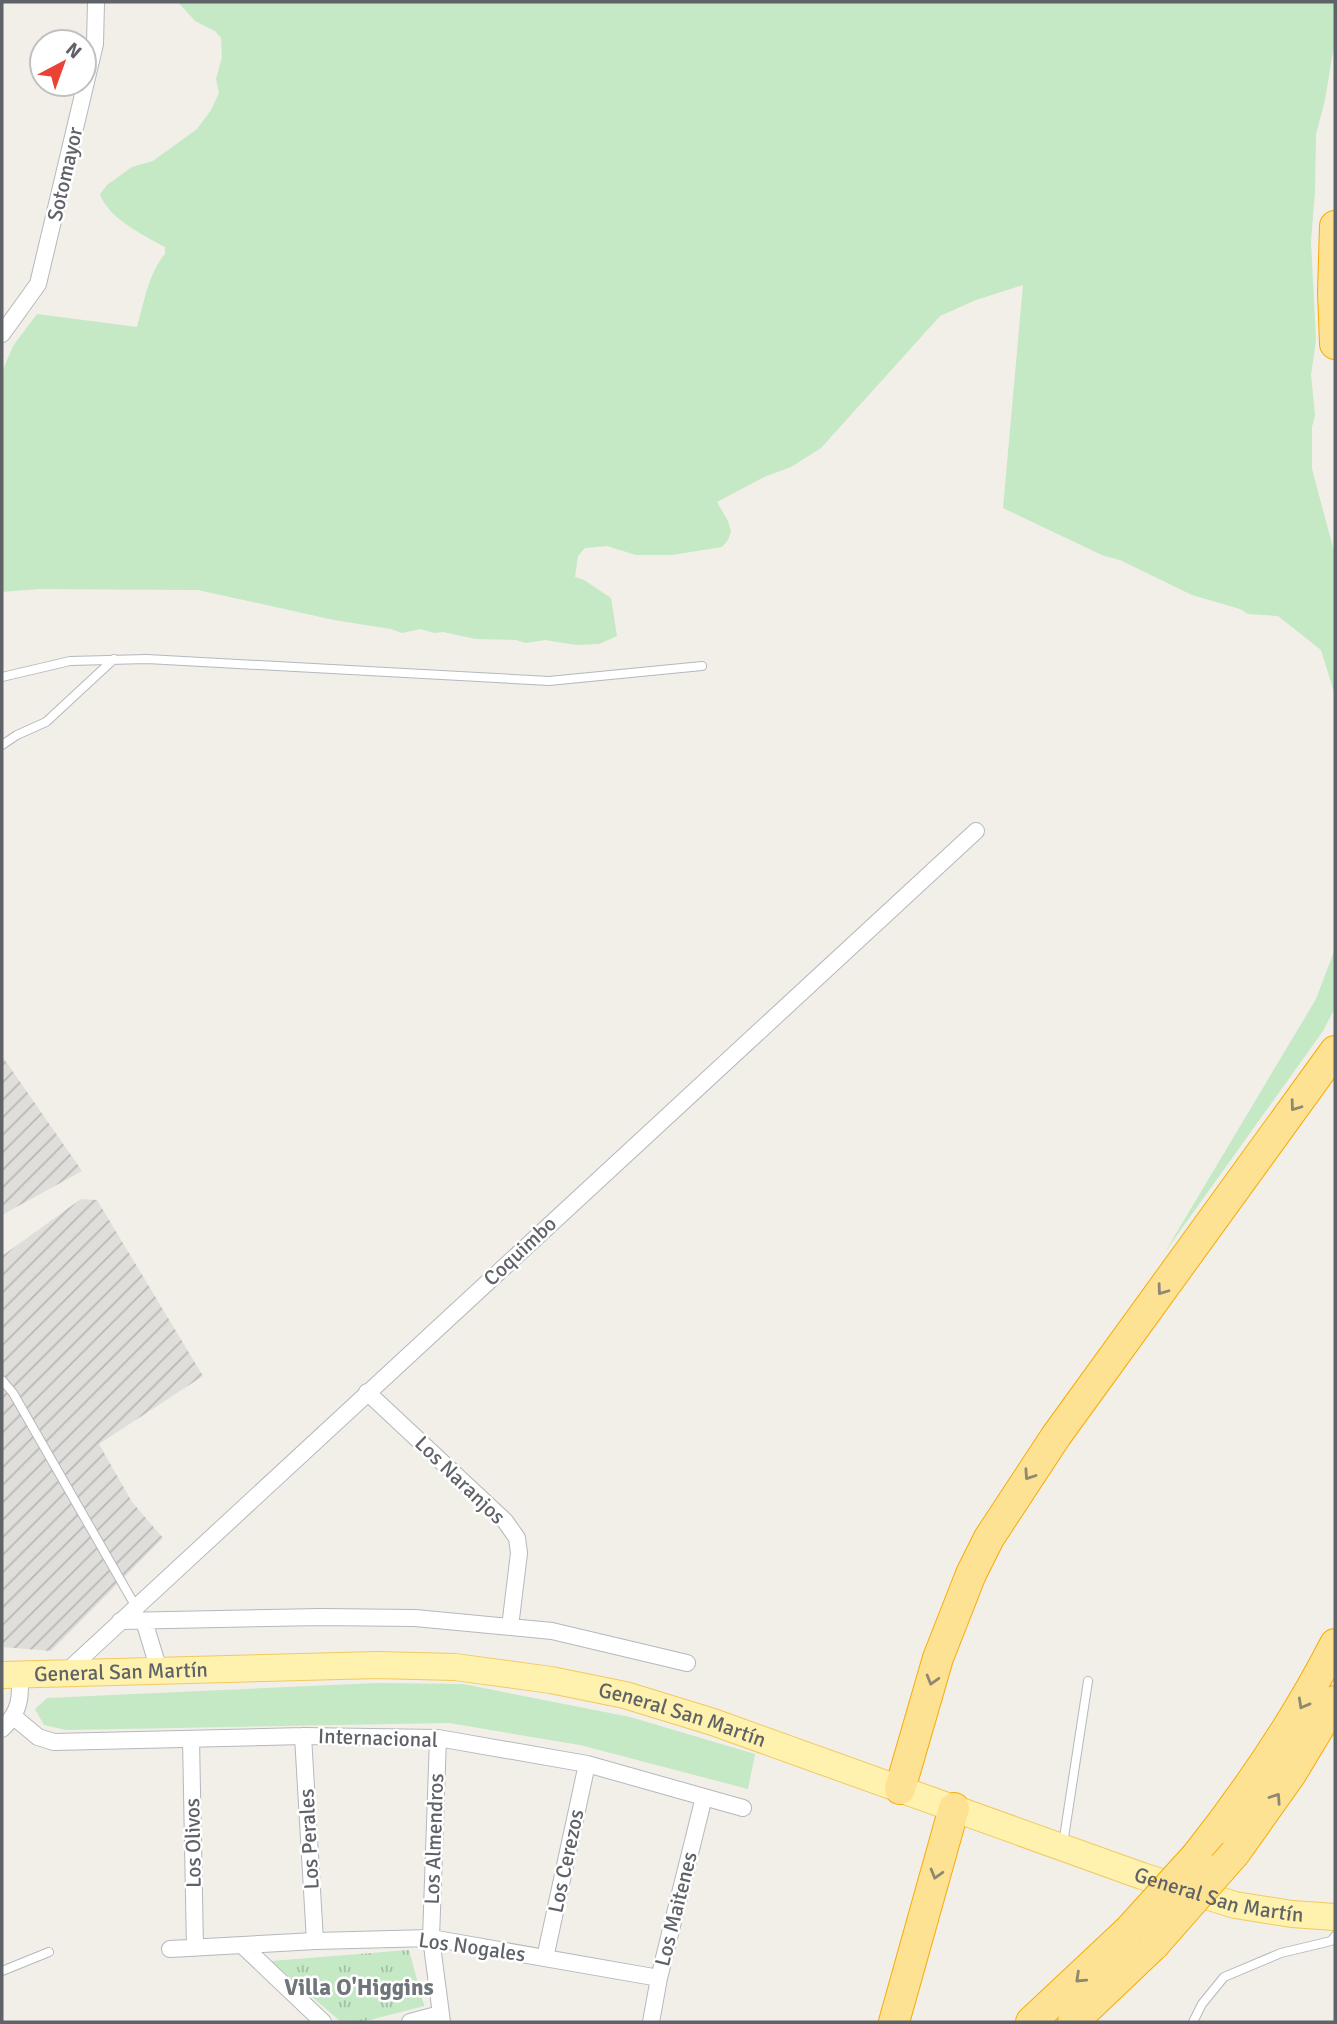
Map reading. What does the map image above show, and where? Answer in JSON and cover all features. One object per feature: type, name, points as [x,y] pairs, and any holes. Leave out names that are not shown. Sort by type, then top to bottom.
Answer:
[{"type":"highway","points":[[1335,226],[1335,344]]},
{"type":"highway","points":[[900,1788],[938,1658],[971,1574],[989,1538],[1056,1436],[1335,1051]]},
{"type":"highway","points":[[1073,2022],[1141,1938],[1197,1855],[1267,1761],[1296,1717],[1335,1644]]},
{"type":"highway","points":[[1031,2022],[1141,1938],[1235,1853],[1291,1774],[1335,1701]]},
{"type":"highway","points":[[894,2022],[954,1808]]},
{"type":"main road","name":"General San Martín","points":[[10,1675],[403,1665],[455,1667],[551,1680],[625,1695],[713,1722],[1063,1847],[1235,1905],[1292,1914],[1335,1917]]},
{"type":"street","name":"Sotomayor","points":[[2,334],[38,284],[96,44],[96,2]]},
{"type":"street","name":"Coquimbo","points":[[140,1614],[367,1392],[976,831]]},
{"type":"street","name":"Los Naranjos","points":[[367,1392],[505,1521],[517,1538],[519,1553],[510,1626]]},
{"type":"street","points":[[140,1614],[159,1670]]},
{"type":"street","points":[[65,1673],[120,1621],[140,1614],[415,1618],[510,1626],[552,1631],[687,1663]]},
{"type":"street","points":[[2,1729],[13,1717],[20,1699],[10,1675]]},
{"type":"street","name":"Internacional","points":[[13,1717],[38,1737],[54,1742],[303,1736],[438,1738],[587,1765],[743,1808]]},
{"type":"street","name":"Los Perales","points":[[303,1736],[315,1941]]},
{"type":"street","name":"Los Almendros","points":[[438,1738],[431,1938],[441,2018]]},
{"type":"street","name":"Los Olivos","points":[[191,1739],[195,1948]]},
{"type":"street","name":"Los Cerezos","points":[[545,1958],[587,1765]]},
{"type":"street","name":"Los Maitenes","points":[[651,2022],[659,1978],[704,1797]]},
{"type":"street","name":"Los Nogales","points":[[170,1949],[431,1938],[659,1978]]},
{"type":"street","points":[[242,1945],[323,2022]]},
{"type":"street","points":[[410,2022],[441,2018]]},
{"type":"lane","points":[[2,746],[17,735],[46,722],[114,659]]},
{"type":"lane","points":[[2,677],[70,661],[114,659],[549,681],[702,666]]},
{"type":"lane","points":[[2,1380],[13,1393],[140,1614]]},
{"type":"lane","points":[[1063,1847],[1088,1681]]},
{"type":"lane","points":[[1193,2022],[1202,2004],[1224,1978],[1281,1953],[1331,1941],[1335,1936]]},
{"type":"lane","points":[[2,1971],[49,1952]]},
{"type":"shaded area","points":[[2,1056],[82,1171],[2,1215]]},
{"type":"shaded area","points":[[81,1199],[97,1200],[203,1376],[99,1444],[132,1502],[163,1538],[51,1651],[2,1647],[2,1256]]},
{"type":"green space","points":[[178,2],[1335,2],[1335,39],[1325,100],[1316,134],[1311,242],[1316,340],[1311,375],[1315,415],[1312,427],[1312,469],[1335,555],[1335,695],[1321,650],[1278,616],[1248,614],[1240,609],[1192,595],[1003,508],[1023,285],[976,300],[940,316],[821,448],[791,467],[764,477],[717,502],[731,531],[722,547],[672,555],[636,555],[607,546],[585,548],[578,556],[575,577],[611,598],[617,636],[599,644],[476,639],[421,629],[402,633],[198,590],[40,589],[2,592],[2,372],[13,346],[37,314],[137,327],[144,299],[165,254],[165,247],[118,218],[104,203],[100,194],[107,185],[132,167],[153,161],[197,129],[219,93],[216,79],[222,57],[221,38],[215,31],[195,21]]},
{"type":"green space","points":[[1335,949],[1335,1008],[1323,1031],[1165,1252],[1316,999]]},
{"type":"green space","points":[[377,1683],[463,1684],[630,1717],[755,1754],[748,1789],[580,1745],[449,1723],[66,1730],[44,1725],[35,1709],[47,1698]]},
{"type":"green space","points":[[409,1950],[424,2006],[362,2022],[341,2022],[271,1961]]},
{"type":"district","name":"Villa O'Higgins","points":[[359,1987]]}]
